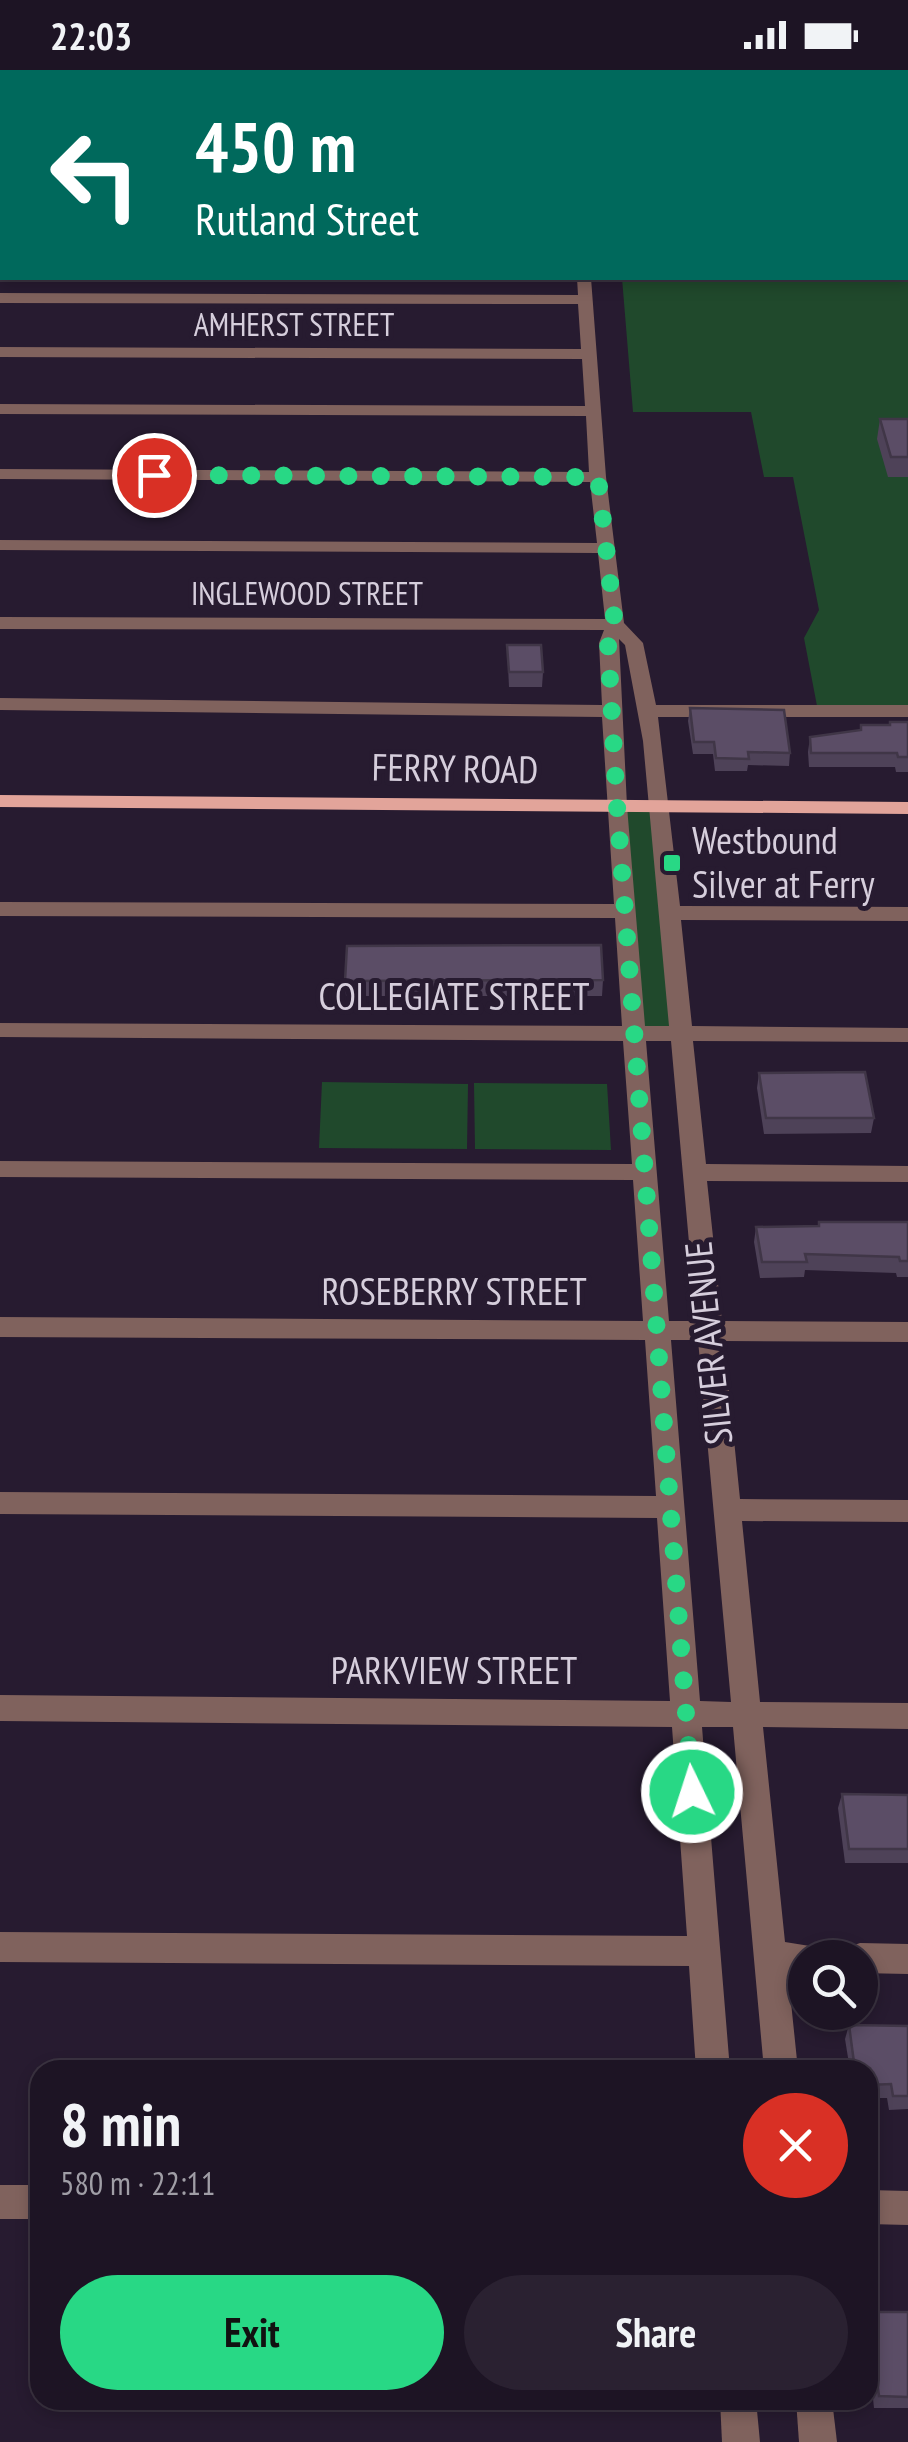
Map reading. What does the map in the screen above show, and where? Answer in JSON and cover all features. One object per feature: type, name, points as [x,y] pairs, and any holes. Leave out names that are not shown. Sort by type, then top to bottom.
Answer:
[{"type":"main road","name":"FERRY ROAD","points":[[0,800],[908,808]]},
{"type":"street","name":"SILVER AVENUE","points":[[584,280],[604,548],[615,625],[608,643],[617,806],[712,2060]]},
{"type":"street","points":[[0,298],[586,300]]},
{"type":"street","name":"AMHERST STREET","points":[[0,352],[589,354]]},
{"type":"street","points":[[0,409],[594,411]]},
{"type":"street","points":[[0,474],[598,477]]},
{"type":"street","points":[[0,546],[604,548]]},
{"type":"street","name":"INGLEWOOD STREET","points":[[0,623],[615,625]]},
{"type":"street","name":"SILVER AVENUE","points":[[615,625],[634,643],[649,711],[780,2060]]},
{"type":"street","points":[[0,704],[612,711]]},
{"type":"street","points":[[649,711],[908,711]]},
{"type":"street","points":[[0,909],[625,911]]},
{"type":"street","points":[[669,913],[908,914]]},
{"type":"street","name":"COLLEGIATE STREET","points":[[0,1030],[908,1035]]},
{"type":"street","points":[[0,1170],[645,1172]]},
{"type":"street","points":[[692,1172],[908,1174]]},
{"type":"street","name":"ROSEBERRY STREET","points":[[0,1327],[908,1332]]},
{"type":"street","points":[[0,1503],[671,1508]]},
{"type":"street","points":[[725,1510],[908,1511]]},
{"type":"street","name":"PARKVIEW STREET","points":[[0,1708],[908,1716]]},
{"type":"street","points":[[0,1948],[704,1951]]},
{"type":"street","points":[[770,1957],[788,1958]]},
{"type":"street","points":[[878,1958],[908,1958]]},
{"type":"street","points":[[0,2202],[30,2202]]},
{"type":"street","points":[[878,2208],[908,2208]]},
{"type":"street","points":[[739,2410],[741,2442]]},
{"type":"street","points":[[815,2410],[818,2442]]},
{"type":"green space","points":[[622,280],[908,280],[908,711],[818,711],[804,638],[819,610],[793,477],[764,477],[751,412],[633,412]]},
{"type":"green space","points":[[617,806],[660,807],[679,1034],[634,1033]]},
{"type":"green space","points":[[322,1082],[468,1084],[467,1149],[319,1148]]},
{"type":"green space","points":[[474,1083],[607,1084],[611,1150],[475,1149]]},
{"type":"building","points":[[880,419],[908,419],[908,457],[891,457]]},
{"type":"building","points":[[507,645],[541,645],[543,672],[509,672]]},
{"type":"building","points":[[690,708],[784,710],[790,753],[748,752],[749,759],[716,758],[714,742],[694,742]]},
{"type":"building","points":[[908,722],[908,757],[898,757],[897,753],[811,753],[810,737]]},
{"type":"building","points":[[601,945],[603,980],[345,981],[347,946]]},
{"type":"building","points":[[865,1072],[874,1118],[766,1118],[759,1073]]},
{"type":"building","points":[[819,1222],[908,1222],[908,1261],[900,1261],[899,1257],[805,1254],[807,1262],[762,1262],[756,1227],[819,1226]]},
{"type":"building","points":[[842,1794],[908,1795],[908,1849],[849,1849]]},
{"type":"building","points":[[908,2026],[908,2096],[893,2096],[891,2084],[878,2085],[878,2060],[854,2060],[850,2030]]},
{"type":"building","points":[[878,2312],[908,2312],[908,2397],[879,2396]]},
{"type":"place","name":"Westbound Silver at Ferry","points":[[672,863]]},
{"type":"route","points":[[154,475],[598,477],[615,625],[608,643],[617,806],[692,1792]]}]
